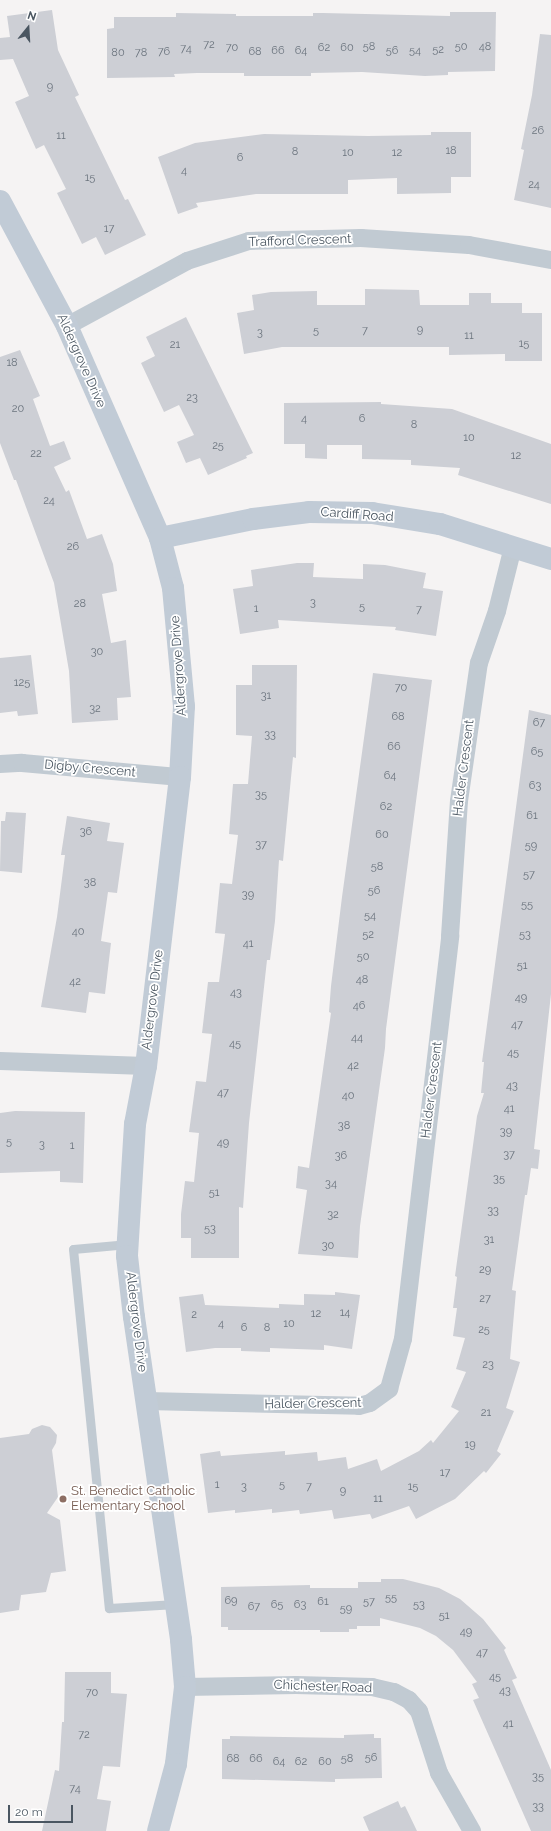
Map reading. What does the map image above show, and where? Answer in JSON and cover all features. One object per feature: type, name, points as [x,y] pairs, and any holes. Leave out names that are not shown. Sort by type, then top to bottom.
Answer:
[{"type":"street","name":"Aldergrove Drive","points":[[0,201],[67,326],[160,538],[173,588],[184,706],[180,777],[146,1066],[135,1124],[128,1244],[134,1318],[176,1604],[185,1687],[176,1764],[158,1831]]},
{"type":"street","name":"Trafford Crescent","points":[[67,326],[187,261],[249,241],[361,238],[461,244],[522,253],[551,260]]},
{"type":"street","name":"Cardiff Road","points":[[160,538],[253,519],[308,512],[372,513],[440,524],[551,559]]},
{"type":"street","name":"Halder Crescent","points":[[146,1401],[359,1406],[370,1403],[389,1389],[403,1339],[450,936],[461,786],[479,663],[497,611],[513,547]]},
{"type":"street","name":"Digby Crescent","points":[[0,764],[22,763],[180,777]]},
{"type":"street","points":[[0,1061],[146,1066]]},
{"type":"street","name":"Chichester Road","points":[[185,1687],[296,1685],[372,1687],[394,1692],[409,1700],[419,1711],[439,1773],[472,1831]]},
{"type":"lane","points":[[128,1244],[73,1249],[109,1608],[176,1604]]},
{"type":"building","points":[[52,10],[58,50],[79,95],[75,97],[125,200],[128,199],[146,235],[105,255],[96,237],[82,244],[57,193],[66,189],[44,145],[36,149],[15,102],[29,96],[13,59],[0,60],[0,38],[10,37],[7,16]]},
{"type":"building","points":[[450,12],[496,12],[495,71],[448,72],[448,75],[425,76],[362,72],[311,73],[311,76],[244,76],[244,73],[197,73],[174,74],[175,77],[107,78],[107,29],[114,28],[114,17],[176,17],[176,13],[236,14],[236,16],[313,16],[313,13],[323,13],[450,16]]},
{"type":"building","points":[[540,34],[551,35],[551,208],[514,200],[524,150],[521,149],[532,95]]},
{"type":"building","points":[[431,132],[471,132],[471,177],[451,177],[451,193],[397,194],[397,178],[348,180],[348,194],[256,194],[196,203],[198,207],[178,214],[158,157],[195,143],[264,134],[368,136],[431,135]]},
{"type":"building","points":[[365,289],[419,290],[420,305],[469,305],[469,293],[491,293],[491,303],[522,303],[522,313],[542,313],[542,361],[505,361],[505,354],[449,355],[449,347],[282,347],[244,354],[237,313],[254,310],[252,295],[271,292],[317,291],[317,305],[365,305]]},
{"type":"building","points":[[186,317],[253,453],[246,456],[247,458],[208,475],[200,458],[186,463],[177,442],[194,435],[179,405],[164,412],[141,363],[155,356],[146,337]]},
{"type":"building","points":[[20,350],[40,396],[33,399],[50,446],[64,441],[71,459],[54,467],[66,492],[69,490],[87,539],[102,534],[113,564],[117,591],[102,594],[111,643],[126,640],[131,697],[117,698],[118,720],[72,723],[69,671],[54,583],[16,480],[14,480],[0,443],[0,357]]},
{"type":"building","points":[[381,402],[381,404],[452,409],[551,444],[551,504],[458,475],[460,468],[411,465],[411,460],[362,459],[362,445],[327,445],[327,459],[305,458],[305,444],[284,444],[284,403]]},
{"type":"building","points":[[297,563],[314,563],[313,577],[363,579],[363,564],[385,565],[426,573],[423,588],[443,591],[436,636],[395,630],[396,627],[278,620],[279,628],[240,634],[233,589],[253,586],[251,570]]},
{"type":"building","points":[[31,655],[38,714],[18,716],[17,711],[0,713],[0,658]]},
{"type":"building","points":[[252,665],[297,665],[296,758],[293,757],[283,861],[279,860],[275,921],[270,960],[267,960],[249,1123],[243,1208],[239,1207],[239,1258],[191,1258],[191,1238],[181,1238],[181,1214],[185,1181],[194,1182],[199,1133],[189,1132],[196,1081],[206,1082],[212,1034],[202,1033],[208,982],[219,982],[225,934],[215,933],[220,883],[232,884],[238,835],[229,834],[233,784],[248,784],[252,736],[236,735],[236,685],[252,685]]},
{"type":"building","points":[[373,673],[432,680],[386,1029],[385,1048],[360,1226],[358,1258],[298,1254],[307,1190],[296,1188],[298,1166],[309,1168],[331,1013],[329,1012],[331,986],[342,897]]},
{"type":"building","points":[[529,710],[551,715],[551,994],[534,1149],[540,1150],[538,1169],[531,1168],[527,1195],[525,1195],[512,1290],[516,1291],[510,1359],[520,1362],[506,1408],[514,1411],[497,1451],[501,1454],[486,1473],[484,1471],[455,1499],[416,1519],[409,1506],[372,1519],[370,1514],[334,1519],[332,1510],[300,1514],[299,1510],[272,1513],[272,1509],[235,1513],[235,1510],[208,1513],[200,1454],[220,1451],[221,1456],[285,1451],[285,1455],[317,1452],[318,1461],[346,1457],[348,1469],[377,1459],[381,1471],[419,1451],[431,1440],[433,1443],[459,1411],[451,1407],[466,1372],[456,1369],[465,1338],[453,1336],[457,1308],[453,1308],[457,1277],[455,1276],[477,1116],[484,1093],[481,1093],[484,1062],[482,1062]]},
{"type":"building","points":[[6,812],[26,813],[22,873],[0,871],[1,821],[5,821]]},
{"type":"building","points":[[67,816],[110,823],[107,841],[124,843],[117,893],[108,892],[101,941],[111,943],[105,994],[89,992],[86,1013],[41,1007],[57,917],[65,855],[61,855]]},
{"type":"building","points":[[15,1111],[85,1112],[83,1183],[60,1182],[60,1171],[0,1173],[0,1113]]},
{"type":"building","points":[[335,1292],[360,1295],[352,1349],[324,1345],[324,1350],[270,1348],[270,1352],[241,1351],[241,1348],[215,1348],[186,1352],[179,1297],[203,1294],[205,1305],[279,1308],[279,1304],[304,1305],[304,1294],[335,1295]]},
{"type":"building","points":[[42,1425],[50,1427],[57,1435],[56,1443],[52,1450],[58,1497],[47,1513],[60,1520],[66,1571],[51,1573],[46,1592],[21,1595],[19,1610],[0,1613],[0,1438],[29,1434],[32,1429]]},
{"type":"building","points":[[381,1579],[403,1579],[439,1588],[460,1599],[483,1619],[506,1648],[504,1650],[517,1678],[512,1680],[551,1770],[551,1831],[531,1831],[473,1700],[479,1698],[472,1684],[477,1682],[453,1650],[436,1636],[420,1628],[380,1618],[380,1626],[357,1626],[357,1629],[349,1629],[349,1632],[320,1632],[320,1630],[228,1630],[228,1627],[221,1627],[221,1587],[310,1585],[310,1588],[358,1588],[358,1582],[381,1582]]},
{"type":"building","points":[[65,1672],[111,1672],[111,1693],[127,1694],[120,1767],[103,1766],[97,1799],[111,1801],[106,1831],[42,1831],[55,1770],[59,1771],[62,1722],[64,1722]]},
{"type":"building","points":[[374,1734],[374,1738],[381,1738],[382,1778],[335,1779],[335,1782],[222,1779],[222,1739],[230,1739],[230,1736],[344,1738],[344,1735]]},
{"type":"building","points":[[398,1801],[401,1808],[405,1806],[417,1831],[369,1831],[363,1817]]},
{"type":"place","name":"St. Benedict Catholic Elementary School","points":[[63,1499]]}]
